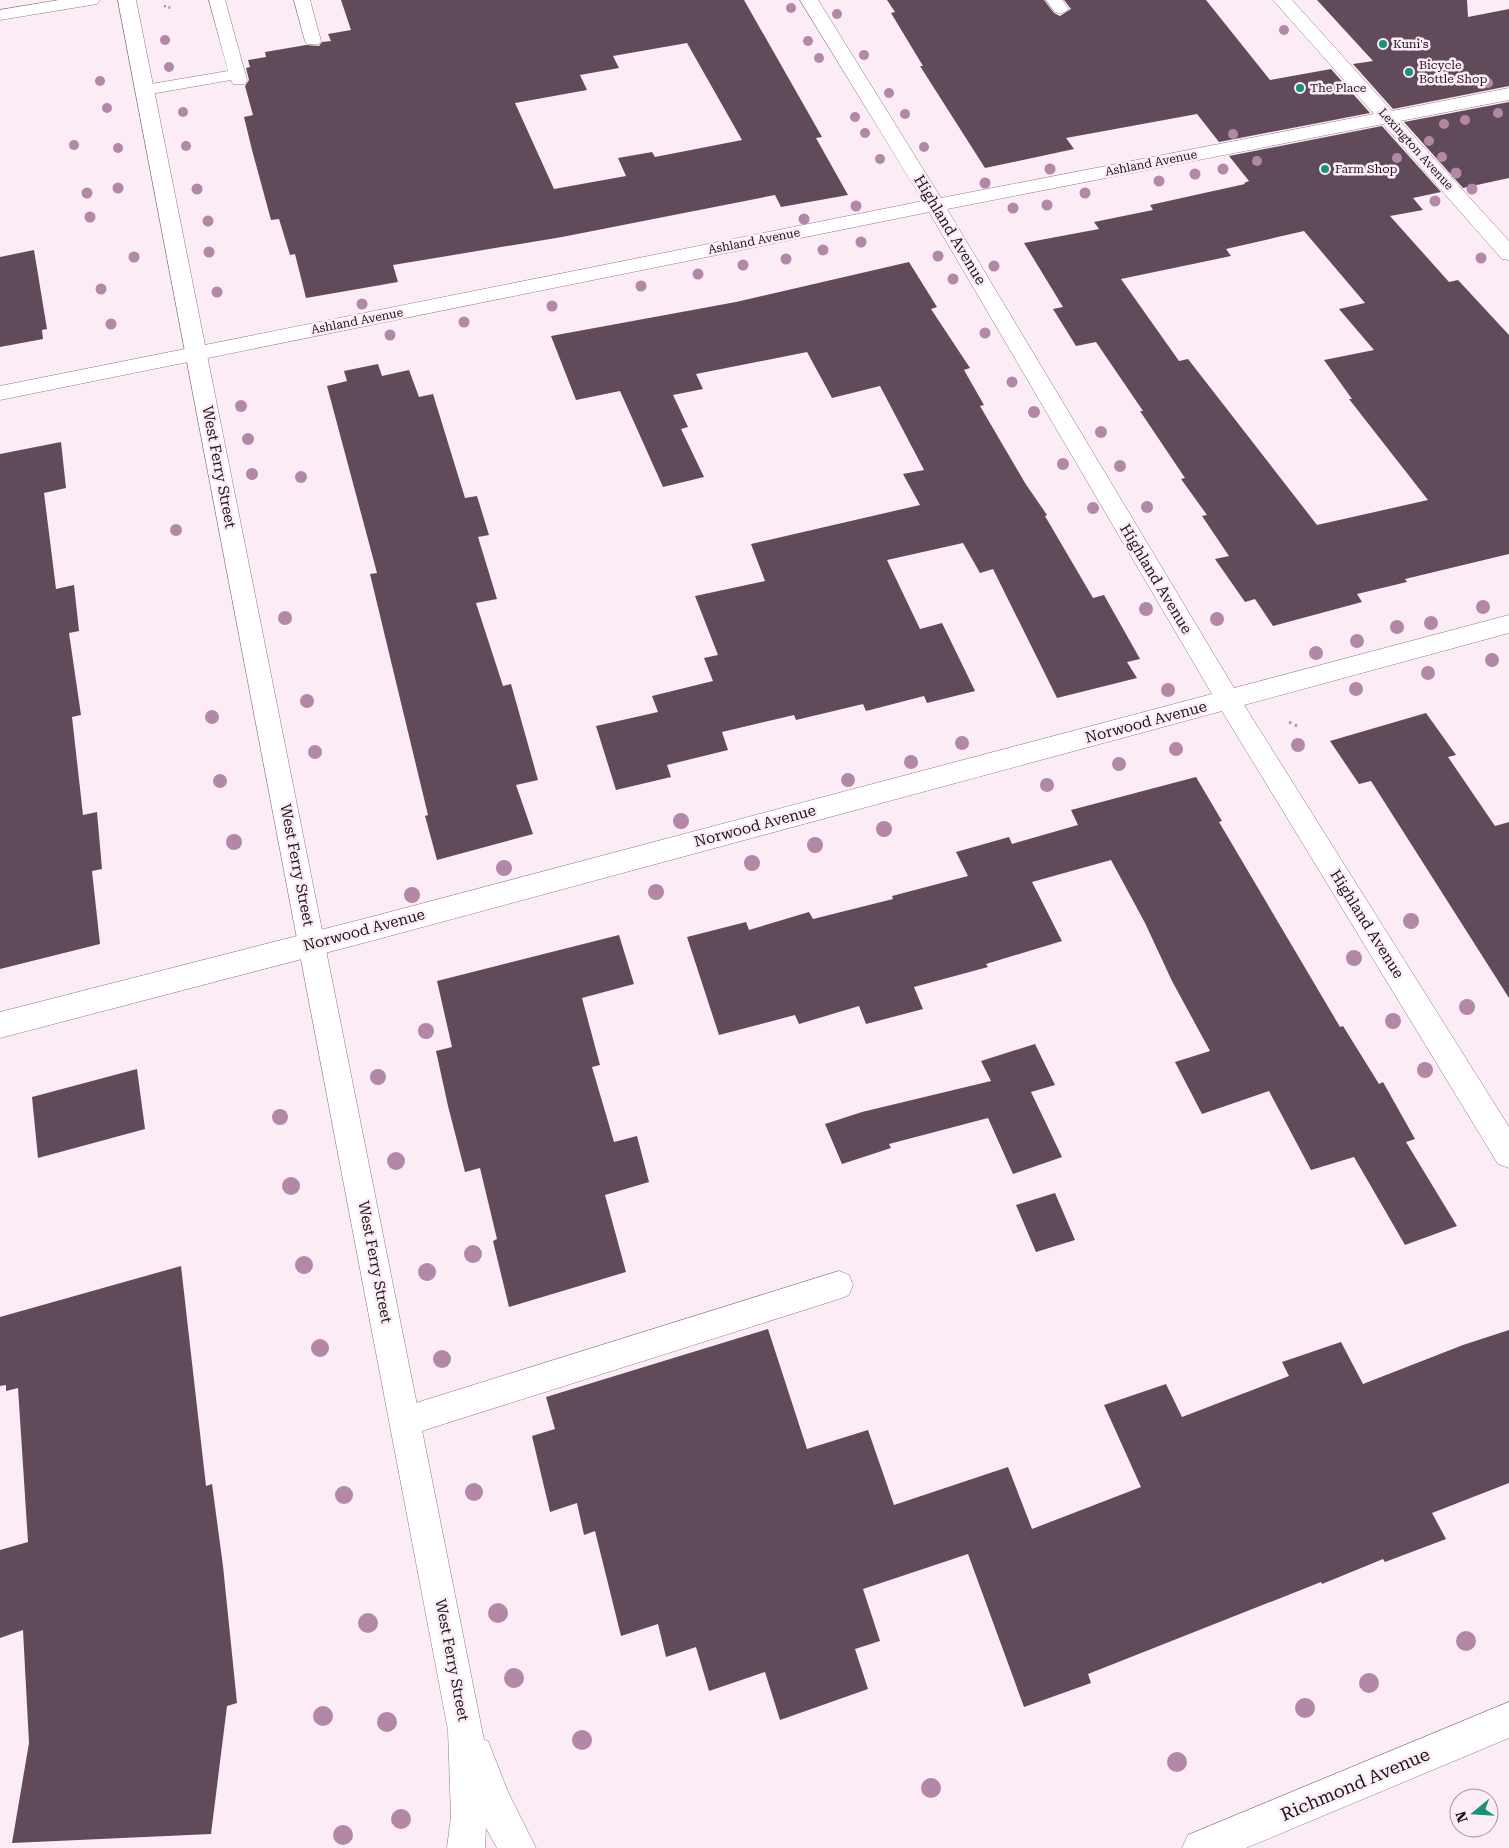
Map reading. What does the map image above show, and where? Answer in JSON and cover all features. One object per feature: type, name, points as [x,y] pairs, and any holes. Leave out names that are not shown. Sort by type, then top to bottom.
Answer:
[{"type":"street","points":[[0,15],[91,0]]},
{"type":"street","name":"West Ferry Street","points":[[127,0],[466,1730],[469,1816],[466,1848]]},
{"type":"street","name":"Highland Avenue","points":[[809,0],[935,205],[1228,700],[1509,1154]]},
{"type":"street","name":"Lexington Avenue","points":[[1282,0],[1509,254]]},
{"type":"street","name":"Ashland Avenue","points":[[0,393],[935,205],[1509,94]]},
{"type":"street","name":"Norwood Avenue","points":[[0,1025],[312,944],[1509,624]]},
{"type":"street","name":"Richmond Avenue","points":[[1201,1848],[1509,1720]]},
{"type":"street","name":"West Ferry Street","points":[[466,1730],[493,1802],[517,1848]]},
{"type":"lane","points":[[145,90],[238,77],[217,0]]},
{"type":"lane","points":[[302,0],[313,41]]},
{"type":"lane","points":[[406,1421],[839,1285]]},
{"type":"path","points":[[164,6],[171,8]]},
{"type":"path","points":[[1289,722],[1299,727]]},
{"type":"building","points":[[341,0],[744,0],[822,137],[816,138],[848,195],[781,207],[775,195],[562,237],[393,265],[398,282],[306,298],[295,254],[290,255],[279,219],[271,220],[252,150],[244,117],[253,115],[245,86],[249,80],[246,68],[250,67],[248,60],[266,57],[265,52],[306,45],[319,46],[322,42],[331,41],[328,34],[351,30]],"holes":[[[687,43],[742,140],[655,157],[652,152],[618,158],[626,176],[554,189],[515,103],[587,90],[580,75],[619,68],[613,56]]]},
{"type":"building","points":[[887,0],[1044,0],[1054,13],[1060,16],[1071,9],[1064,0],[1206,0],[1270,80],[1331,69],[1370,113],[1219,142],[1197,114],[1066,138],[1074,149],[985,168],[920,66],[923,66],[891,13],[895,12]]},
{"type":"building","points":[[1317,0],[1467,0],[1468,17],[1509,9],[1509,86],[1393,109],[1353,64],[1373,61]]},
{"type":"building","points":[[1509,102],[1509,178],[1463,188],[1404,122]]},
{"type":"building","points":[[1382,126],[1441,192],[1413,198],[1423,210],[1390,216],[1449,282],[1458,280],[1509,335],[1509,554],[1405,579],[1407,582],[1357,594],[1362,602],[1273,626],[1255,599],[1245,602],[1215,559],[1229,556],[1202,516],[1207,515],[1181,479],[1185,478],[1140,411],[1143,411],[1096,342],[1076,346],[1053,309],[1063,307],[1024,243],[1099,229],[1094,222],[1153,210],[1150,205],[1245,184],[1249,181],[1229,156]],"holes":[[[1304,231],[1365,303],[1339,309],[1374,350],[1324,360],[1352,399],[1349,399],[1428,500],[1317,525],[1188,359],[1179,361],[1121,279],[1231,256],[1226,249]]]},
{"type":"building","points":[[34,250],[47,329],[42,330],[43,339],[0,347],[0,257]]},
{"type":"building","points":[[909,262],[937,307],[931,309],[970,368],[964,370],[984,405],[980,406],[1025,483],[1047,515],[1045,516],[1093,598],[1104,595],[1140,659],[1127,662],[1137,678],[1057,698],[993,569],[980,573],[963,543],[887,560],[920,629],[942,623],[975,691],[927,703],[924,696],[866,711],[863,704],[796,720],[794,715],[722,732],[728,750],[667,765],[671,777],[616,790],[596,726],[658,712],[652,696],[713,681],[704,658],[718,655],[695,596],[765,581],[751,544],[920,505],[903,474],[924,470],[880,386],[832,398],[807,352],[696,374],[703,389],[673,395],[688,427],[681,429],[704,477],[663,487],[620,391],[576,400],[551,336],[736,302]]},
{"type":"building","points":[[378,364],[382,376],[409,370],[419,397],[433,394],[465,498],[477,496],[489,535],[478,537],[497,599],[476,603],[503,686],[511,684],[538,780],[516,785],[533,834],[437,860],[425,816],[428,815],[370,574],[377,573],[327,386],[347,381],[344,371]]},
{"type":"building","points":[[61,442],[66,488],[44,493],[56,589],[74,585],[79,631],[69,633],[81,715],[72,717],[83,815],[97,812],[102,869],[92,871],[100,944],[0,969],[0,454]]},
{"type":"building","points":[[1426,713],[1456,755],[1448,757],[1495,826],[1509,822],[1509,998],[1371,781],[1359,784],[1330,741]]},
{"type":"building","points":[[1196,777],[1222,821],[1219,822],[1340,1027],[1343,1026],[1379,1084],[1383,1082],[1415,1139],[1406,1142],[1457,1226],[1405,1245],[1354,1157],[1311,1170],[1269,1091],[1202,1114],[1175,1062],[1210,1051],[1172,981],[1145,923],[1111,860],[1032,882],[1062,941],[986,964],[988,967],[914,987],[923,1009],[866,1024],[859,1006],[799,1024],[795,1015],[719,1035],[687,937],[746,922],[749,930],[809,912],[813,919],[893,899],[892,896],[968,876],[956,852],[1009,837],[1012,844],[1078,825],[1071,810]]},
{"type":"building","points":[[619,935],[634,984],[582,998],[600,1065],[592,1067],[614,1142],[637,1136],[649,1182],[605,1195],[626,1272],[509,1307],[493,1241],[497,1239],[480,1168],[465,1172],[448,1106],[436,1051],[452,1047],[437,981]]},
{"type":"building","points":[[1035,1044],[1055,1085],[1031,1092],[1062,1157],[1013,1174],[988,1118],[889,1144],[891,1148],[842,1164],[825,1124],[862,1112],[991,1081],[981,1061]]},
{"type":"building","points":[[137,1069],[145,1129],[38,1158],[32,1097]]},
{"type":"building","points":[[1055,1193],[1075,1240],[1036,1252],[1016,1205]]},
{"type":"building","points":[[181,1266],[206,1486],[212,1484],[223,1566],[237,1703],[227,1706],[211,1834],[12,1843],[29,1743],[23,1630],[0,1638],[0,1550],[28,1542],[18,1388],[6,1391],[6,1385],[0,1386],[0,1317]]},
{"type":"building","points":[[768,1329],[807,1449],[868,1430],[894,1505],[1008,1467],[1032,1529],[1141,1487],[1104,1405],[1166,1384],[1182,1417],[1289,1376],[1282,1362],[1341,1342],[1363,1384],[1463,1345],[1509,1330],[1509,1483],[1432,1513],[1446,1539],[1385,1562],[1383,1559],[1322,1584],[1321,1582],[1088,1674],[1091,1683],[1024,1707],[968,1554],[863,1589],[880,1641],[855,1649],[868,1689],[780,1720],[765,1672],[709,1691],[696,1647],[666,1657],[658,1624],[621,1636],[595,1531],[584,1535],[577,1503],[550,1512],[532,1436],[555,1429],[546,1397]]},
{"type":"place","name":"Kuni's","points":[[1383,44]]},
{"type":"place","name":"Bicycle Bottle Shop","points":[[1409,72]]},
{"type":"place","name":"The Place","points":[[1300,88]]},
{"type":"place","name":"Farm Shop","points":[[1325,169]]}]
